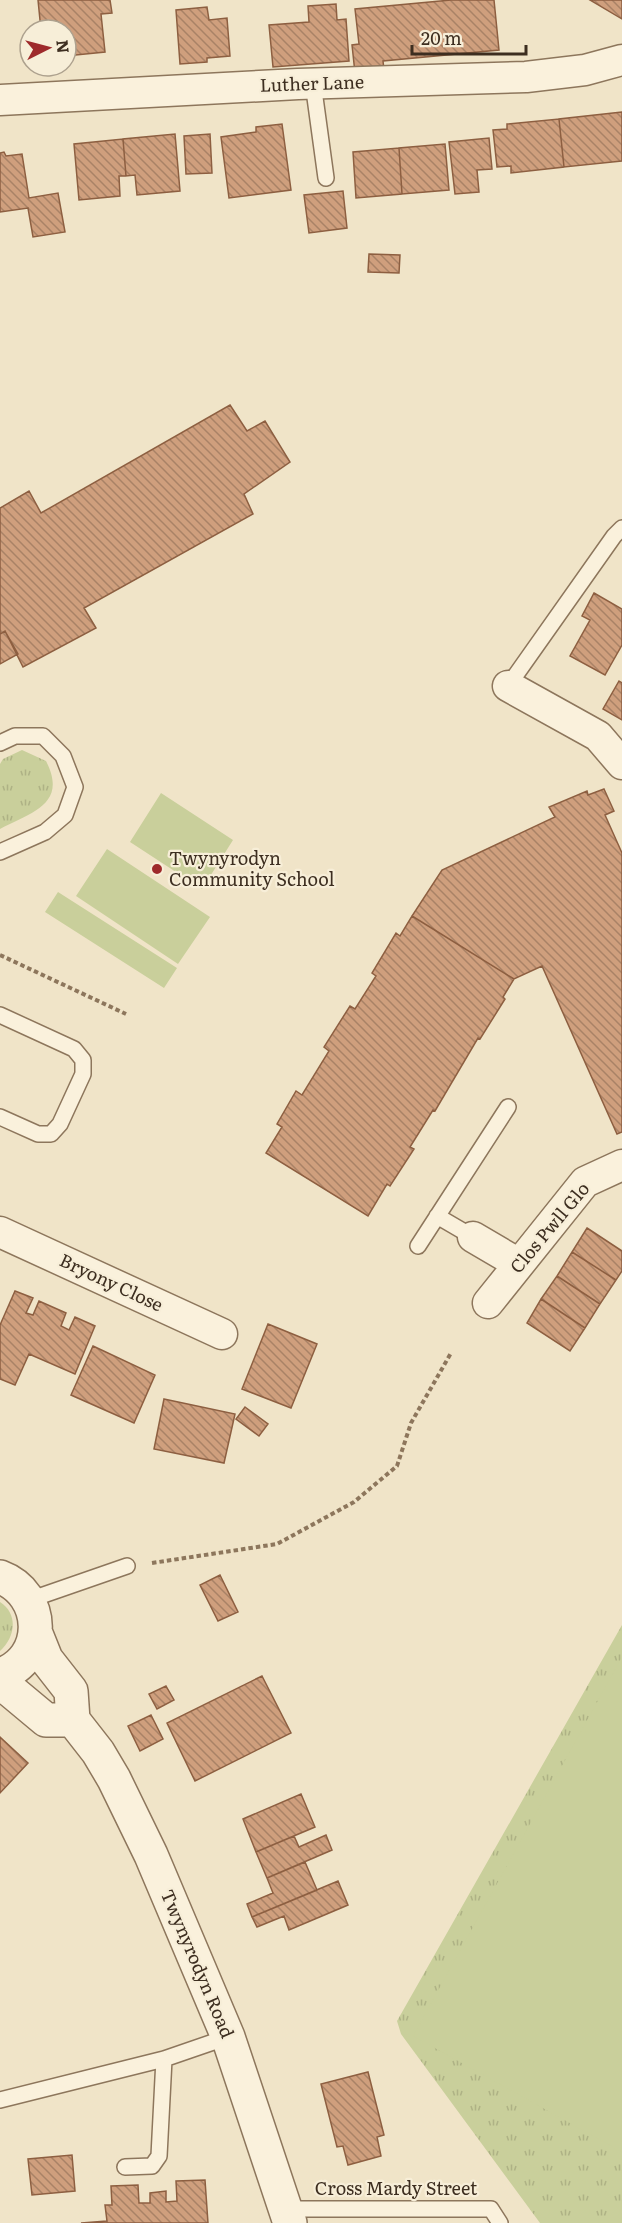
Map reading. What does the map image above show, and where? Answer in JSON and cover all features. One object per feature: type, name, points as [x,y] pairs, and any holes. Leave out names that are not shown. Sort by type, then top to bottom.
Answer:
[{"type":"street","name":"Luther Lane","points":[[0,100],[314,83],[526,77],[585,70],[622,60]]},
{"type":"street","points":[[508,686],[598,736],[622,764]]},
{"type":"street","name":"Clos Pwll Glo","points":[[488,1303],[585,1182],[621,1168]]},
{"type":"street","name":"Bryony Close","points":[[0,1232],[222,1334]]},
{"type":"street","points":[[472,1236],[519,1264]]},
{"type":"street","points":[[0,1685],[10,1690],[46,1720],[73,1720],[71,1691],[46,1659],[36,1634],[35,1617],[29,1600],[17,1587],[1,1576]]},
{"type":"street","points":[[0,1675],[19,1665],[30,1651],[36,1634]]},
{"type":"street","name":"Twynyrodyn Road","points":[[73,1720],[98,1752],[142,1836],[228,2037],[288,2216]]},
{"type":"lane","points":[[314,83],[326,178]]},
{"type":"lane","points":[[508,686],[614,536],[622,528]]},
{"type":"lane","points":[[0,743],[15,736],[44,736],[63,756],[75,787],[65,815],[45,832],[0,852]]},
{"type":"lane","points":[[0,1015],[74,1049],[83,1060],[83,1074],[60,1124],[51,1134],[38,1134],[0,1117]]},
{"type":"lane","points":[[418,1246],[508,1107]]},
{"type":"lane","points":[[437,1216],[472,1236]]},
{"type":"lane","points":[[29,1600],[128,1566]]},
{"type":"lane","points":[[0,2100],[164,2058],[228,2037]]},
{"type":"lane","points":[[125,2167],[152,2166],[159,2156],[164,2058]]},
{"type":"lane","name":"Cross Mardy Street","points":[[288,2216],[491,2209],[500,2223]]},
{"type":"path","points":[[0,955],[126,1014]]},
{"type":"path","points":[[128,1566],[277,1544],[354,1502],[397,1466],[411,1423],[452,1353]]},
{"type":"green space","points":[[22,750],[46,761],[52,776],[53,787],[50,797],[43,805],[0,829],[0,764],[3,759]]},
{"type":"green space","points":[[161,793],[233,840],[202,889],[130,842]]},
{"type":"green space","points":[[107,849],[210,917],[178,964],[76,896]]},
{"type":"green space","points":[[58,892],[177,968],[164,988],[45,912]]},
{"type":"green space","points":[[0,1602],[10,1613],[13,1626],[9,1640],[0,1651]]},
{"type":"green space","points":[[622,1625],[622,2223],[540,2223],[401,2034],[397,2021]]},
{"type":"green space","points":[[622,1657],[622,2152],[413,2036]]},
{"type":"building","points":[[38,0],[110,0],[112,13],[101,14],[105,52],[78,55],[78,18],[40,18]]},
{"type":"building","points":[[451,0],[494,0],[499,50],[383,61],[384,70],[355,73],[352,45],[359,44],[355,9]]},
{"type":"building","points":[[590,0],[622,0],[622,19]]},
{"type":"building","points":[[336,4],[337,20],[346,19],[349,61],[273,67],[269,25],[309,22],[308,6]]},
{"type":"building","points":[[207,7],[209,20],[227,18],[230,56],[207,58],[207,62],[180,64],[176,10]]},
{"type":"building","points":[[622,112],[622,161],[564,167],[559,119]]},
{"type":"building","points":[[559,119],[564,167],[511,173],[511,166],[497,167],[493,130],[507,129],[507,124]]},
{"type":"building","points":[[282,124],[291,190],[229,198],[221,137],[256,132],[256,127]]},
{"type":"building","points":[[175,134],[180,191],[137,195],[135,175],[126,176],[123,139]]},
{"type":"building","points":[[210,134],[212,173],[186,174],[184,136]]},
{"type":"building","points":[[489,138],[492,169],[477,170],[479,192],[455,194],[449,142]]},
{"type":"building","points":[[123,139],[126,176],[119,176],[120,196],[79,200],[74,144]]},
{"type":"building","points":[[445,144],[449,190],[402,194],[399,148]]},
{"type":"building","points":[[399,148],[402,194],[356,198],[353,152]]},
{"type":"building","points":[[4,152],[6,156],[22,154],[29,198],[58,193],[65,232],[33,237],[28,208],[0,212],[0,153]]},
{"type":"building","points":[[343,191],[347,228],[309,233],[304,195]]},
{"type":"building","points":[[369,254],[400,255],[399,273],[368,272]]},
{"type":"building","points":[[230,405],[247,431],[265,421],[290,462],[244,494],[253,514],[84,608],[96,628],[23,667],[5,631],[0,634],[0,508],[29,491],[41,513]]},
{"type":"building","points":[[594,593],[622,609],[622,645],[605,675],[570,656],[590,620],[582,616]]},
{"type":"building","points":[[5,631],[18,654],[0,664],[0,634]]},
{"type":"building","points":[[619,681],[622,683],[622,720],[603,709]]},
{"type":"building","points":[[604,789],[614,811],[605,815],[622,853],[622,1132],[617,1134],[542,966],[514,979],[412,916],[442,870],[555,817],[549,807],[587,791],[588,795]]},
{"type":"building","points":[[412,916],[514,979],[503,997],[505,999],[410,1147],[414,1149],[390,1186],[387,1184],[368,1216],[266,1153],[282,1127],[277,1124],[296,1091],[302,1095],[329,1051],[324,1047],[350,1006],[355,1009],[376,976],[372,973],[396,933],[400,936]]},
{"type":"building","points":[[587,1228],[622,1251],[622,1271],[616,1280],[572,1252]]},
{"type":"building","points":[[572,1252],[616,1280],[600,1304],[557,1276]]},
{"type":"building","points":[[557,1276],[600,1304],[585,1328],[541,1299]]},
{"type":"building","points":[[15,1291],[33,1298],[26,1313],[33,1315],[39,1301],[66,1313],[61,1326],[69,1330],[75,1317],[95,1326],[75,1374],[29,1354],[15,1385],[0,1379],[0,1325]]},
{"type":"building","points":[[541,1299],[585,1328],[570,1351],[527,1323]]},
{"type":"building","points":[[268,1324],[317,1344],[291,1408],[242,1389]]},
{"type":"building","points":[[93,1346],[155,1375],[134,1423],[71,1395]]},
{"type":"building","points":[[164,1399],[235,1414],[224,1463],[154,1449]]},
{"type":"building","points":[[245,1407],[268,1424],[259,1436],[236,1419]]},
{"type":"building","points":[[220,1575],[238,1612],[218,1621],[200,1585]]},
{"type":"building","points":[[262,1676],[291,1733],[195,1781],[167,1723]]},
{"type":"building","points":[[166,1686],[174,1700],[157,1709],[149,1694]]},
{"type":"building","points":[[151,1715],[163,1739],[140,1751],[128,1726]]},
{"type":"building","points":[[0,1737],[28,1763],[0,1793]]},
{"type":"building","points":[[301,1794],[315,1827],[256,1852],[243,1819]]},
{"type":"building","points":[[326,1835],[332,1850],[267,1878],[256,1852],[294,1836],[299,1847]]},
{"type":"building","points":[[305,1862],[317,1890],[252,1917],[247,1904],[273,1893],[267,1878]]},
{"type":"building","points":[[338,1881],[348,1905],[289,1930],[284,1916],[257,1927],[252,1917]]},
{"type":"building","points":[[368,2072],[384,2135],[377,2137],[381,2156],[348,2165],[343,2146],[337,2147],[321,2084]]},
{"type":"building","points":[[72,2155],[75,2191],[32,2195],[28,2159]]},
{"type":"building","points":[[205,2180],[208,2223],[81,2223],[107,2221],[105,2205],[112,2205],[111,2186],[138,2185],[139,2203],[150,2203],[150,2193],[166,2191],[166,2202],[177,2201],[176,2181]]},
{"type":"place","name":"Twynyrodyn Community School","points":[[157,869]]}]
